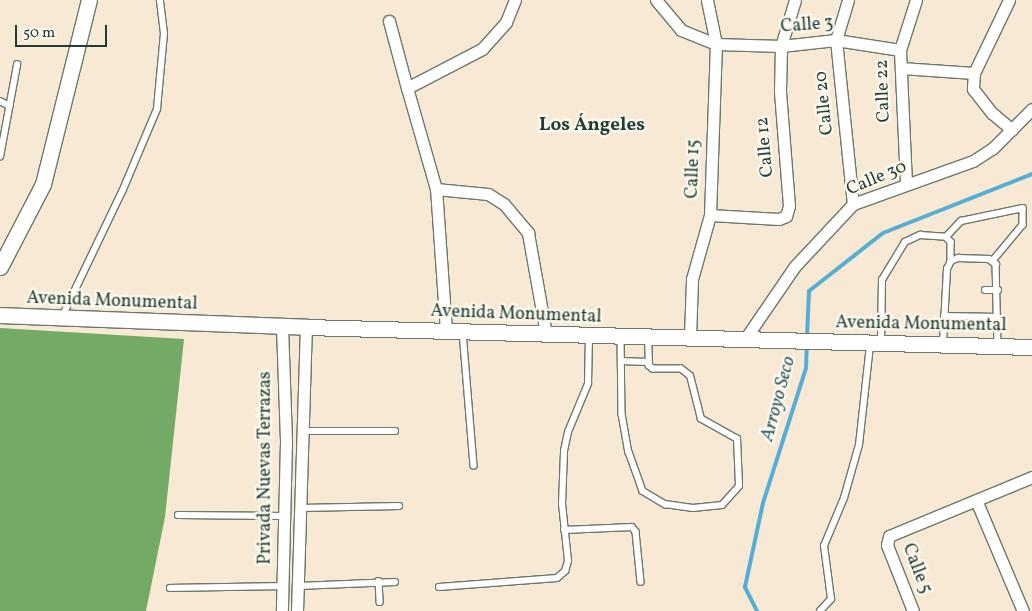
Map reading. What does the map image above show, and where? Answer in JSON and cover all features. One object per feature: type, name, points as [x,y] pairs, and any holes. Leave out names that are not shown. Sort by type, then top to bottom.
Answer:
[{"type":"main road","points":[[0,267],[43,184],[90,0]]},
{"type":"main road","name":"Avenida Monumental","points":[[0,315],[61,319],[464,332],[1032,347]]},
{"type":"street","points":[[407,88],[482,50],[506,22],[515,0]]},
{"type":"street","points":[[656,0],[681,30],[716,44]]},
{"type":"street","name":"Calle 15","points":[[690,337],[692,279],[710,215],[716,44],[707,0]]},
{"type":"street","name":"Calle 12","points":[[710,215],[779,219],[786,216],[789,206],[780,91],[780,46],[795,0]]},
{"type":"street","name":"Calle 20","points":[[848,0],[836,40],[853,204]]},
{"type":"street","name":"Calle 22","points":[[906,183],[900,50],[916,0]]},
{"type":"street","points":[[1009,0],[974,73],[973,89],[992,113],[1012,130]]},
{"type":"street","points":[[389,21],[436,188],[446,331]]},
{"type":"street","name":"Calle 3","points":[[716,44],[780,46],[836,40],[900,50]]},
{"type":"street","points":[[900,68],[974,73]]},
{"type":"street","name":"Calle 30","points":[[746,339],[795,266],[853,204],[906,183],[944,174],[973,161],[993,148],[1032,109]]},
{"type":"street","points":[[436,188],[488,194],[504,204],[528,233],[546,334]]},
{"type":"street","name":"Privada Nuevas Terrazas","points":[[282,326],[286,442],[282,611]]},
{"type":"street","name":"Privada Nuevas Terrazas","points":[[297,611],[306,327]]},
{"type":"street","points":[[1023,611],[976,500],[1032,477]]},
{"type":"street","name":"Calle 5","points":[[913,611],[887,540],[976,500]]},
{"type":"lane","points":[[61,319],[122,192],[157,109],[164,34],[160,0]]},
{"type":"lane","points":[[0,157],[17,64]]},
{"type":"lane","points":[[0,101],[10,106]]},
{"type":"lane","points":[[820,611],[831,599],[824,546],[844,498],[859,445],[876,343],[882,280],[885,270],[911,238],[946,237],[962,221],[1024,208],[1023,225],[993,261]]},
{"type":"lane","points":[[943,344],[944,316],[951,261],[951,242],[946,237]]},
{"type":"lane","points":[[951,261],[958,258],[993,261]]},
{"type":"lane","points":[[993,261],[997,268],[998,346]]},
{"type":"lane","points":[[985,290],[998,290]]},
{"type":"lane","points":[[944,316],[998,317]]},
{"type":"lane","points":[[464,332],[474,466]]},
{"type":"lane","points":[[440,586],[557,578],[567,567],[564,530],[564,451],[568,432],[588,384],[589,335]]},
{"type":"lane","points":[[621,336],[622,414],[629,452],[643,490],[666,504],[693,508],[722,505],[739,486],[737,439],[701,419],[690,376],[681,369],[653,369],[648,362],[648,337]]},
{"type":"lane","points":[[621,361],[648,362]]},
{"type":"lane","points":[[302,431],[395,432]]},
{"type":"lane","points":[[300,508],[399,506]]},
{"type":"lane","points":[[178,515],[283,516]]},
{"type":"lane","points":[[564,530],[632,527],[636,532],[641,582]]},
{"type":"lane","points":[[379,582],[380,602]]},
{"type":"lane","points":[[298,586],[395,582]]},
{"type":"lane","points":[[170,588],[283,586]]},
{"type":"green space","points":[[0,328],[184,339],[165,517],[146,611],[0,611]]},
{"type":"waterway","name":"Arroyo Seco","points":[[807,337],[809,291],[883,233],[1032,174]]},
{"type":"waterway","name":"Arroyo Seco","points":[[757,611],[745,587],[763,503],[806,368],[807,344]]},
{"type":"district","name":"Los Ángeles","points":[[592,126]]}]
